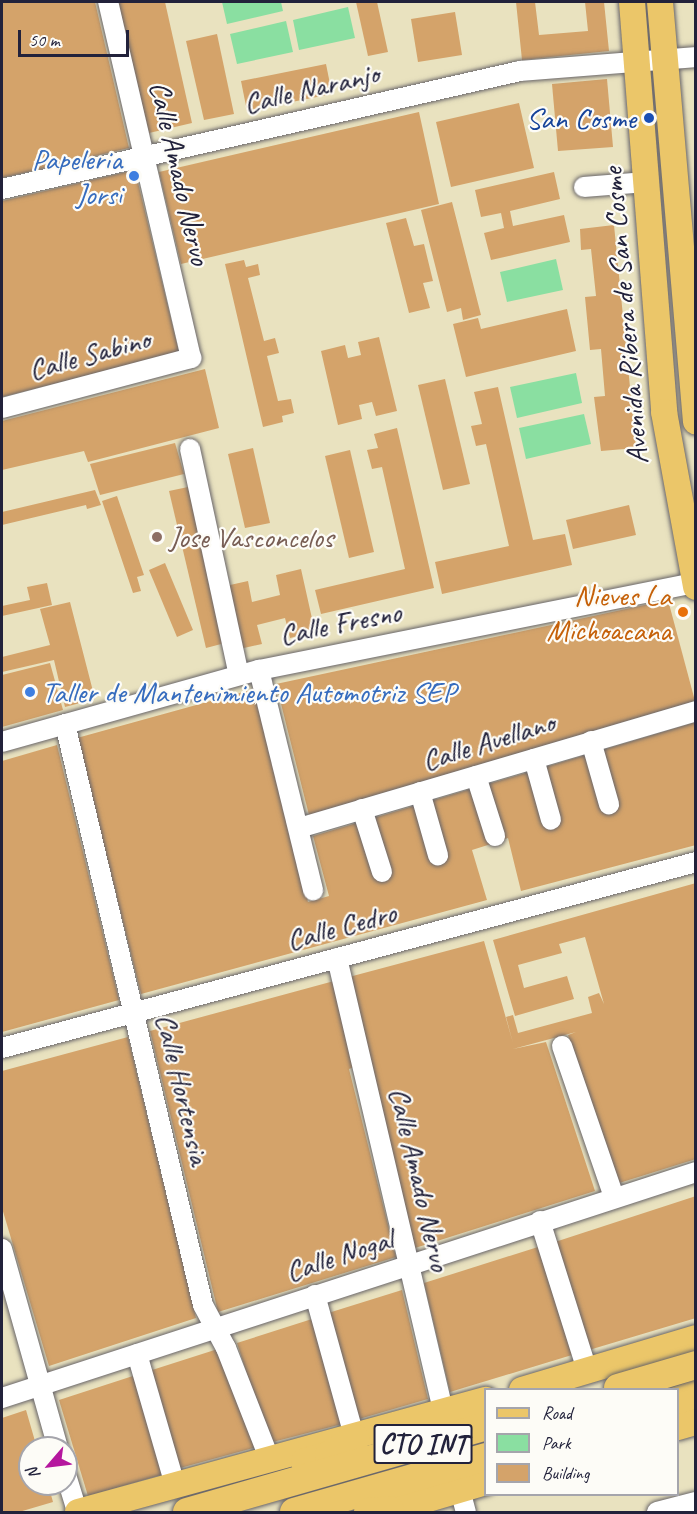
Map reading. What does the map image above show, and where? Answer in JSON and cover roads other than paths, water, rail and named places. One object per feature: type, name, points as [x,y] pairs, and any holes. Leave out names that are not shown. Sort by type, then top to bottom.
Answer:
[{"type":"highway","points":[[617,1388],[691,1348]]},
{"type":"highway","points":[[679,1400],[696,1394]]},
{"type":"highway","name":"CTO INT","points":[[187,1512],[484,1427]]},
{"type":"highway","points":[[217,1504],[255,1477],[329,1455],[355,1439]]},
{"type":"highway","name":"CTO INT","points":[[294,1512],[484,1458]]},
{"type":"main road","name":"Avenida Ribera de San Cosme","points":[[632,2],[664,412],[695,584]]},
{"type":"main road","name":"Avenida Ribera de San Cosme","points":[[660,2],[691,314],[696,421]]},
{"type":"main road","points":[[525,1388],[587,1370],[691,1348],[696,1389]]},
{"type":"main road","name":"CTO INT","points":[[77,1512],[326,1442],[355,1439],[484,1401]]},
{"type":"main road","points":[[679,1427],[696,1422]]},
{"type":"main road","name":"CTO INT","points":[[381,1512],[463,1501],[484,1484]]},
{"type":"street","name":"Calle Amado Nervo","points":[[108,2],[147,156],[191,358]]},
{"type":"street","name":"Calle Naranjo","points":[[2,189],[520,71],[665,62],[696,57]]},
{"type":"street","points":[[584,187],[646,182]]},
{"type":"street","name":"Calle Sabino","points":[[2,408],[191,358]]},
{"type":"street","points":[[190,449],[239,675]]},
{"type":"street","name":"Calle Fresno","points":[[2,742],[260,670],[695,584]]},
{"type":"street","points":[[260,670],[313,890]]},
{"type":"street","name":"Calle Avellano","points":[[298,828],[696,711]]},
{"type":"street","name":"Calle Hortensia","points":[[65,724],[203,1305],[269,1458]]},
{"type":"street","points":[[591,741],[609,804]]},
{"type":"street","points":[[534,759],[551,820]]},
{"type":"street","points":[[476,776],[495,836]]},
{"type":"street","points":[[420,792],[438,855]]},
{"type":"street","points":[[362,809],[382,872]]},
{"type":"street","name":"Calle Cedro","points":[[2,1048],[696,862]]},
{"type":"street","name":"Calle Amado Nervo","points":[[337,958],[444,1413]]},
{"type":"street","points":[[562,1047],[614,1197]]},
{"type":"street","name":"Calle Nogal","points":[[2,1398],[214,1327],[696,1172]]},
{"type":"street","points":[[540,1221],[587,1370]]},
{"type":"street","points":[[2,1249],[55,1436]]},
{"type":"street","points":[[315,1295],[355,1439]]},
{"type":"street","points":[[137,1354],[174,1485]]},
{"type":"street","points":[[72,1496],[77,1512]]},
{"type":"street","points":[[657,1512],[696,1502]]},
{"type":"place","name":"San Cosme","points":[[649,118]]},
{"type":"place","name":"Papeleria Jorsi","points":[[134,176]]},
{"type":"place","name":"Jose Vasconcelos","points":[[157,537]]},
{"type":"place","name":"Nieves La Michoacana","points":[[683,612]]},
{"type":"place","name":"Taller de Mantenimiento Automotriz SEP","points":[[30,692]]}]
